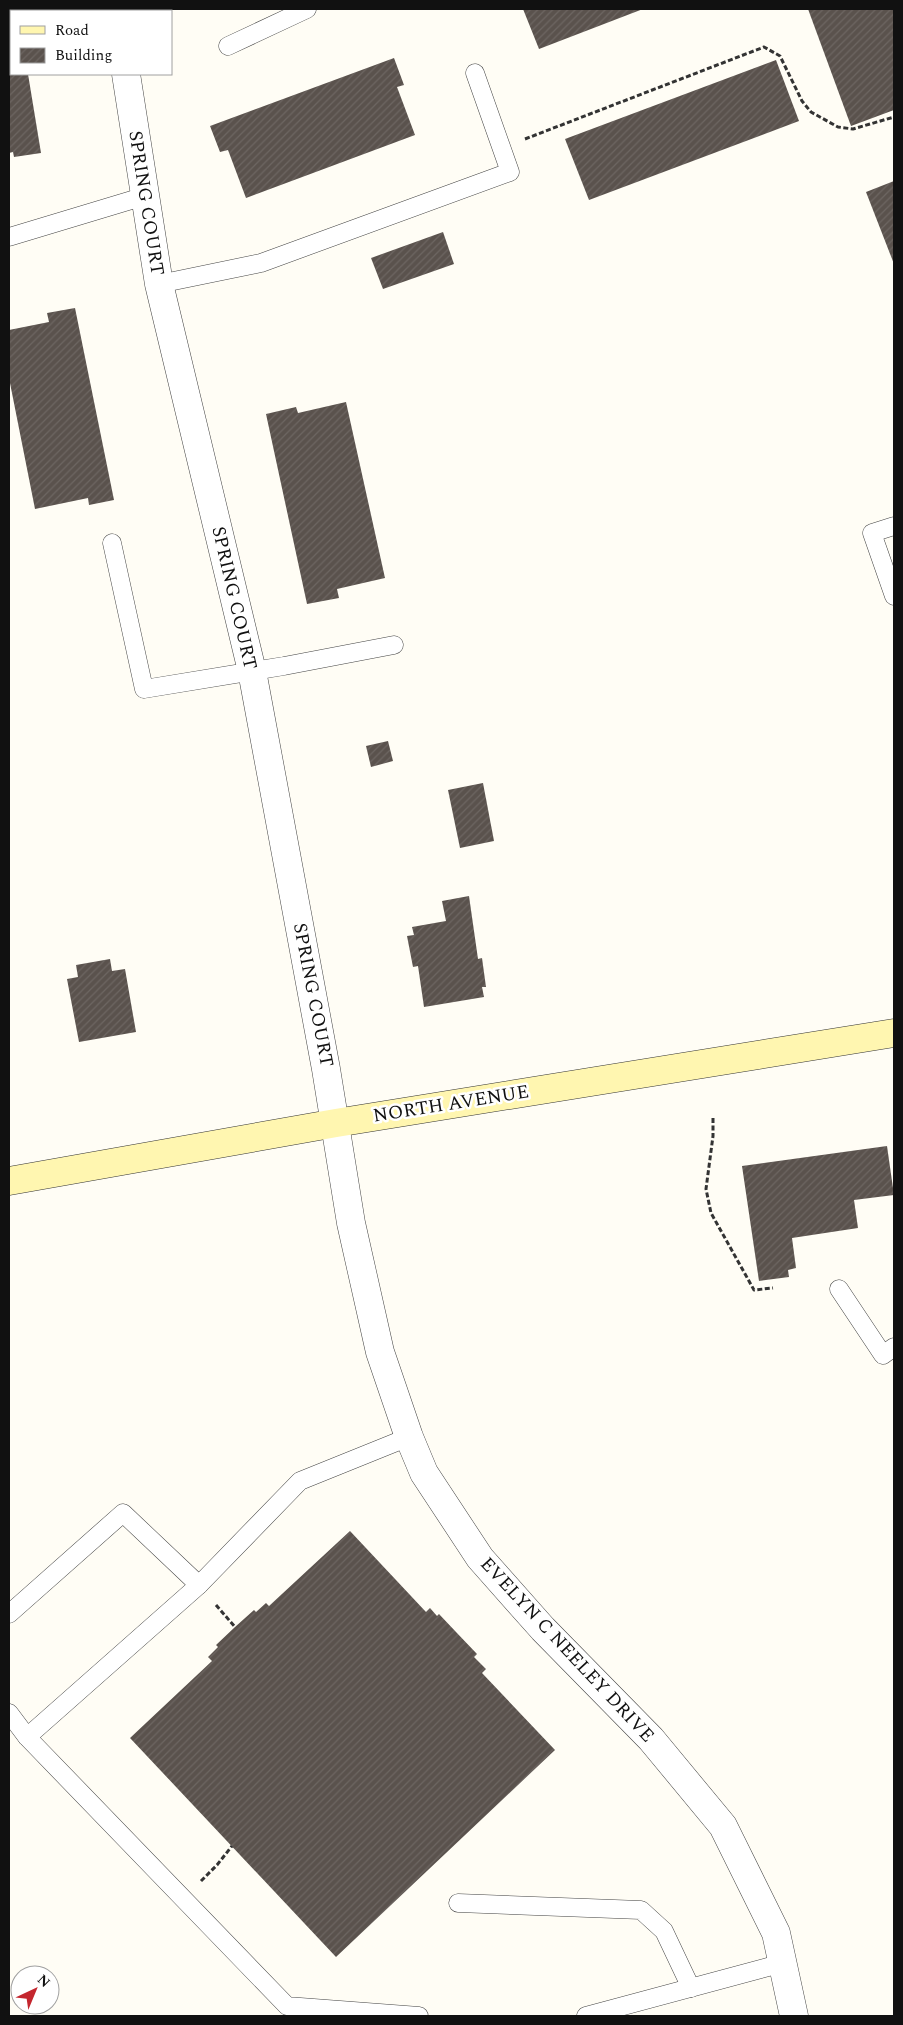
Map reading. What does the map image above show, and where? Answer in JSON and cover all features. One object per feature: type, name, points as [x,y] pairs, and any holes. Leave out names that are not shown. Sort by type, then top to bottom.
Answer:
[{"type":"main road","name":"NORTH AVENUE","points":[[9,1181],[336,1123],[894,1033]]},
{"type":"street","name":"SPRING COURT","points":[[126,75],[159,284],[252,671],[336,1123]]},
{"type":"street","name":"EVELYN C NEELEY DRIVE","points":[[336,1123],[351,1223],[380,1352],[409,1437],[424,1473],[480,1558],[543,1629],[651,1739],[722,1826],[776,1933],[794,2016]]},
{"type":"lane","points":[[228,46],[307,9]]},
{"type":"lane","points":[[159,284],[261,263],[510,172],[475,73]]},
{"type":"lane","points":[[9,237],[145,196]]},
{"type":"lane","points":[[894,526],[872,533],[894,596]]},
{"type":"lane","points":[[112,543],[144,689],[394,645]]},
{"type":"lane","points":[[839,1289],[883,1355],[894,1347]]},
{"type":"lane","points":[[28,1738],[199,1585],[300,1480],[409,1437]]},
{"type":"lane","points":[[9,1614],[123,1514],[199,1585]]},
{"type":"lane","points":[[9,1713],[28,1738],[287,2006],[419,2016]]},
{"type":"lane","points":[[458,1903],[641,1910],[664,1931],[691,1988]]},
{"type":"lane","points":[[586,2016],[783,1963]]},
{"type":"path","points":[[500,146],[764,47],[780,56],[802,101],[812,112],[838,127],[853,129],[894,117]]},
{"type":"path","points":[[712,1118],[713,1136],[706,1189],[711,1213],[754,1290],[773,1288]]},
{"type":"path","points":[[211,1599],[235,1627]]},
{"type":"path","points":[[217,1865],[232,1846]]},
{"type":"building","points":[[9,9],[18,9],[10,10],[10,75],[28,75],[41,153],[14,157],[13,152],[9,153]]},
{"type":"building","points":[[523,9],[643,9],[539,49]]},
{"type":"building","points":[[808,9],[893,9],[894,110],[851,126]]},
{"type":"building","points":[[394,58],[404,85],[397,87],[415,135],[246,198],[228,150],[220,152],[210,126]]},
{"type":"building","points":[[776,60],[799,121],[589,200],[565,139]]},
{"type":"building","points":[[894,181],[894,264],[866,192]]},
{"type":"building","points":[[443,232],[454,264],[383,289],[371,258]]},
{"type":"building","points":[[75,308],[114,500],[89,505],[88,498],[35,509],[9,378],[9,330],[49,322],[47,313]]},
{"type":"building","points":[[346,402],[385,578],[337,589],[339,598],[307,604],[266,414],[296,407],[298,413]]},
{"type":"building","points":[[388,741],[393,761],[371,767],[366,746]]},
{"type":"building","points":[[483,783],[494,841],[460,848],[448,790]]},
{"type":"building","points":[[469,896],[478,959],[482,958],[486,987],[482,987],[484,997],[424,1007],[418,966],[413,967],[407,936],[414,935],[412,927],[446,921],[442,901]]},
{"type":"building","points":[[110,959],[112,971],[125,969],[136,1032],[79,1042],[67,979],[78,977],[76,965]]},
{"type":"building","points":[[887,1146],[894,1195],[854,1200],[858,1228],[792,1238],[796,1268],[788,1270],[789,1277],[759,1281],[742,1166]]},
{"type":"building","points":[[350,1531],[426,1612],[430,1608],[437,1616],[439,1614],[477,1654],[474,1657],[486,1669],[482,1673],[555,1750],[336,1957],[130,1738],[212,1661],[208,1657],[218,1647],[216,1645],[235,1627],[254,1610],[256,1612],[266,1603],[269,1606]]}]
